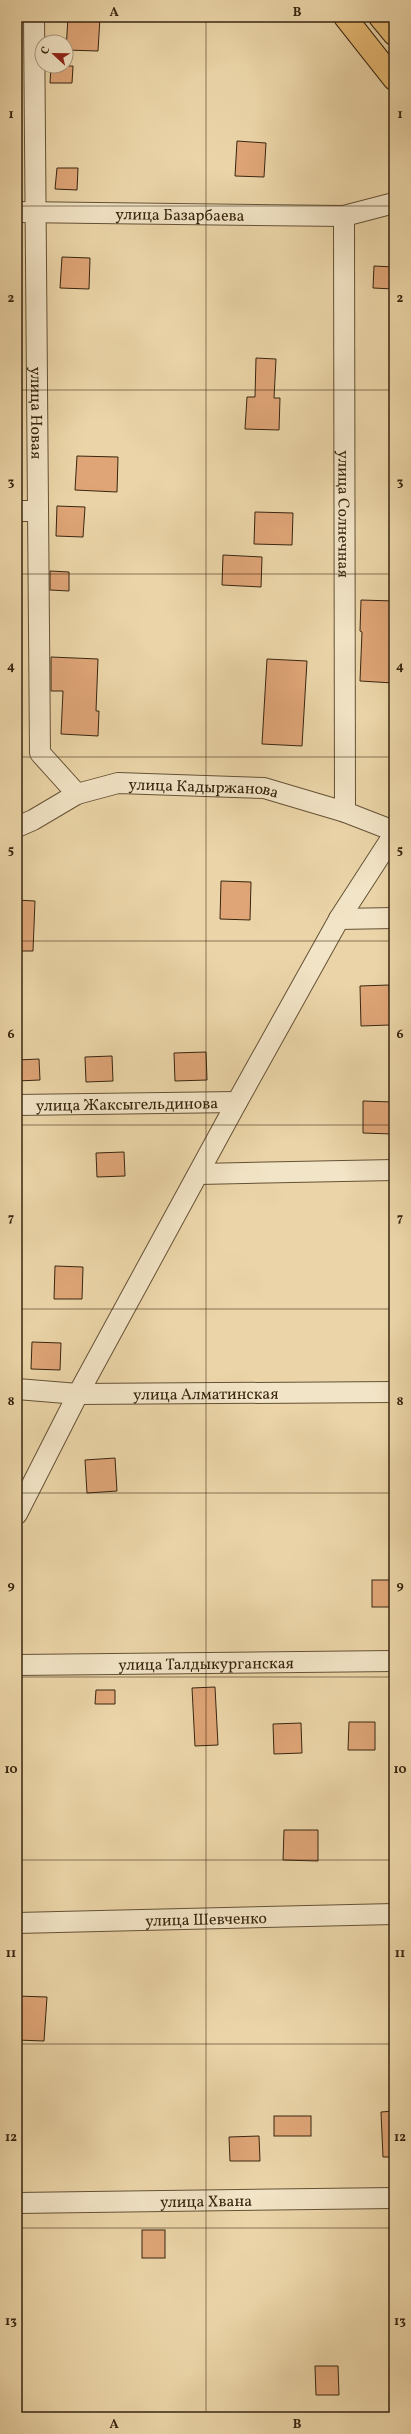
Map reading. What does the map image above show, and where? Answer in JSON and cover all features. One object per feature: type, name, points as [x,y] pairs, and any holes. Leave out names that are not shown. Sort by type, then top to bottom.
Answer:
[{"type":"main road","points":[[345,17],[394,79]]},
{"type":"main road","points":[[380,17],[394,34]]},
{"type":"street","name":"улица Новая","points":[[34,17],[26,212],[38,511],[40,753],[77,794]]},
{"type":"street","name":"улица Базарбаева","points":[[26,212],[344,216],[394,203]]},
{"type":"street","name":"улица Солнечная","points":[[344,216],[346,812]]},
{"type":"street","points":[[17,510],[38,511]]},
{"type":"street","name":"улица Кадыржанова","points":[[17,828],[34,820],[77,794],[118,782],[264,788],[346,812],[394,833]]},
{"type":"street","points":[[17,1514],[78,1394],[237,1102],[339,919],[394,833]]},
{"type":"street","points":[[339,919],[394,918]]},
{"type":"street","name":"улица Жаксыгельдинова","points":[[17,1104],[237,1102]]},
{"type":"street","points":[[199,1174],[394,1170]]},
{"type":"street","name":"улица Алматинская","points":[[17,1389],[78,1394],[394,1392]]},
{"type":"street","name":"улица Талдыкурганская","points":[[17,1665],[394,1661]]},
{"type":"street","name":"улица Шевченко","points":[[17,1923],[394,1914]]},
{"type":"street","name":"улица Хвана","points":[[17,2203],[394,2198]]},
{"type":"building","points":[[68,17],[100,17],[98,51],[74,50],[74,34],[67,34]]},
{"type":"building","points":[[51,74],[73,74],[72,83],[50,83]]},
{"type":"building","points":[[237,141],[266,143],[264,177],[235,176]]},
{"type":"building","points":[[57,168],[78,168],[77,190],[55,189]]},
{"type":"building","points":[[62,257],[90,258],[89,289],[60,288]]},
{"type":"building","points":[[374,266],[394,267],[394,289],[373,288]]},
{"type":"building","points":[[256,358],[276,359],[274,398],[280,398],[279,430],[245,429],[247,397],[255,397]]},
{"type":"building","points":[[77,456],[118,457],[117,492],[75,490]]},
{"type":"building","points":[[57,506],[85,507],[83,537],[56,536]]},
{"type":"building","points":[[255,512],[293,513],[292,545],[254,544]]},
{"type":"building","points":[[223,555],[262,557],[261,587],[222,585]]},
{"type":"building","points":[[50,571],[69,572],[69,591],[50,590]]},
{"type":"building","points":[[361,600],[394,601],[393,683],[360,681],[362,632],[360,631]]},
{"type":"building","points":[[51,657],[98,659],[96,711],[99,711],[98,736],[61,734],[63,691],[51,691]]},
{"type":"building","points":[[267,659],[307,661],[302,746],[262,744]]},
{"type":"building","points":[[221,881],[251,882],[250,920],[220,919]]},
{"type":"building","points":[[17,900],[35,901],[33,951],[17,951]]},
{"type":"building","points":[[389,985],[390,1025],[361,1026],[360,986]]},
{"type":"building","points":[[206,1052],[207,1080],[175,1081],[174,1053]]},
{"type":"building","points":[[112,1056],[113,1081],[86,1082],[85,1057]]},
{"type":"building","points":[[39,1059],[40,1080],[17,1081],[17,1060]]},
{"type":"building","points":[[363,1101],[392,1102],[392,1134],[363,1133]]},
{"type":"building","points":[[124,1152],[125,1176],[97,1177],[96,1153]]},
{"type":"building","points":[[55,1266],[83,1267],[82,1299],[54,1299]]},
{"type":"building","points":[[32,1342],[61,1343],[60,1370],[31,1369]]},
{"type":"building","points":[[115,1458],[117,1491],[87,1493],[85,1460]]},
{"type":"building","points":[[372,1580],[394,1580],[394,1607],[372,1607]]},
{"type":"building","points":[[215,1687],[218,1745],[195,1746],[192,1688]]},
{"type":"building","points":[[96,1690],[115,1690],[115,1704],[95,1704]]},
{"type":"building","points":[[349,1722],[375,1722],[375,1750],[348,1750]]},
{"type":"building","points":[[301,1723],[302,1753],[274,1754],[273,1724]]},
{"type":"building","points":[[284,1830],[318,1830],[318,1861],[283,1860]]},
{"type":"building","points":[[17,1996],[47,1997],[44,2041],[17,2040]]},
{"type":"building","points":[[394,2111],[394,2157],[383,2157],[381,2112]]},
{"type":"building","points":[[274,2116],[311,2116],[311,2136],[274,2136]]},
{"type":"building","points":[[259,2136],[260,2161],[230,2161],[229,2137]]},
{"type":"building","points":[[142,2230],[165,2230],[165,2258],[142,2258]]},
{"type":"building","points":[[315,2366],[338,2366],[339,2395],[316,2395]]}]
